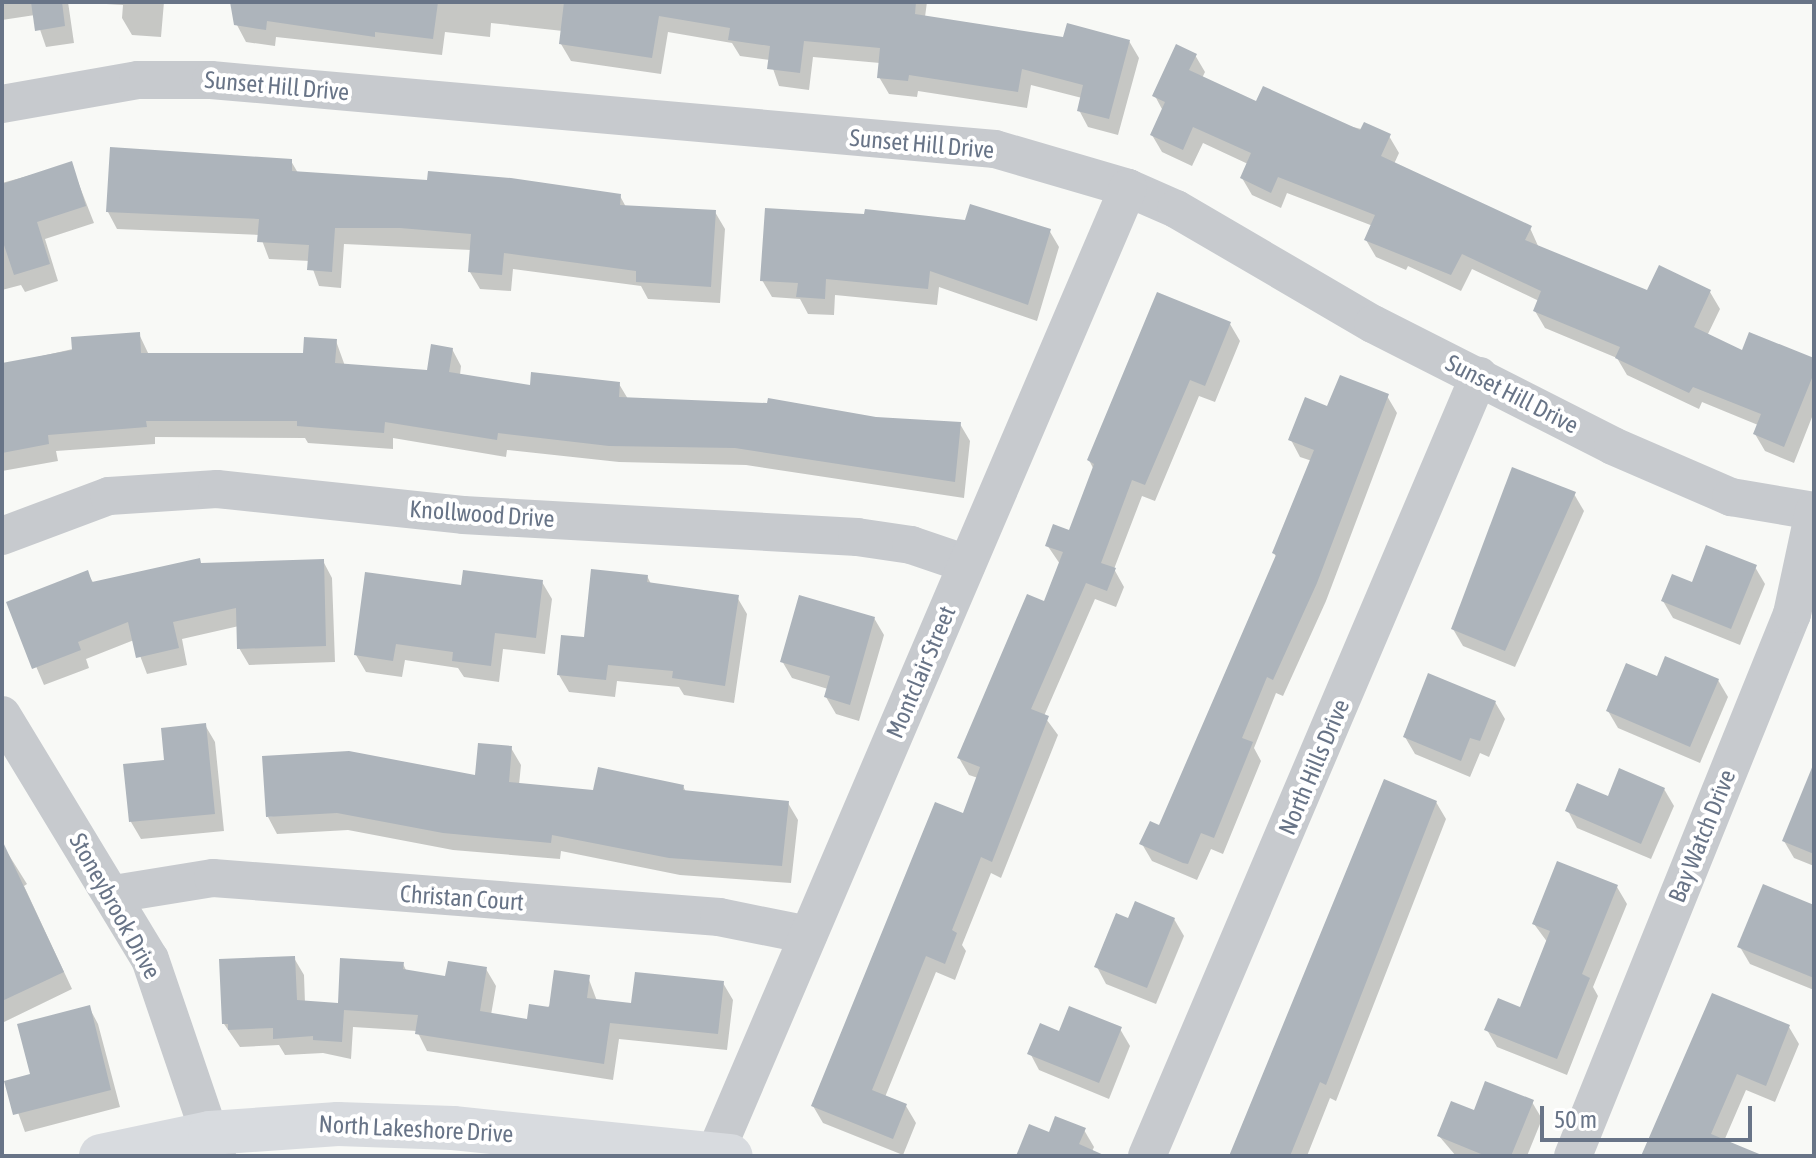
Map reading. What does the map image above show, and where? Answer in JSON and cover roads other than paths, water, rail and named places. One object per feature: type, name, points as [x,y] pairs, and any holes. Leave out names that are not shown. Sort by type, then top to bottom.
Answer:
[{"type":"main road","name":"North Lakeshore Drive","points":[[101,1156],[213,1145],[303,1124],[452,1142],[720,1155]]},
{"type":"street","name":"Sunset Hill Drive","points":[[2,104],[138,80],[211,80],[995,149],[1128,188],[1176,209],[1373,324],[1613,446],[1731,497],[1814,511]]},
{"type":"street","name":"Montclair Street","points":[[720,1155],[808,935],[1128,188]]},
{"type":"street","name":"North Hills Drive","points":[[1147,1156],[1479,376]]},
{"type":"street","name":"Knollwood Drive","points":[[2,536],[109,496],[217,489],[463,515],[857,537],[911,545],[967,564]]},
{"type":"street","name":"Bay Watch Drive","points":[[1573,1156],[1792,614],[1814,511]]},
{"type":"street","name":"Stoneybrook Drive","points":[[2,715],[114,894],[150,959],[213,1145]]},
{"type":"street","name":"Christan Court","points":[[114,894],[213,878],[719,917],[808,935]]}]
